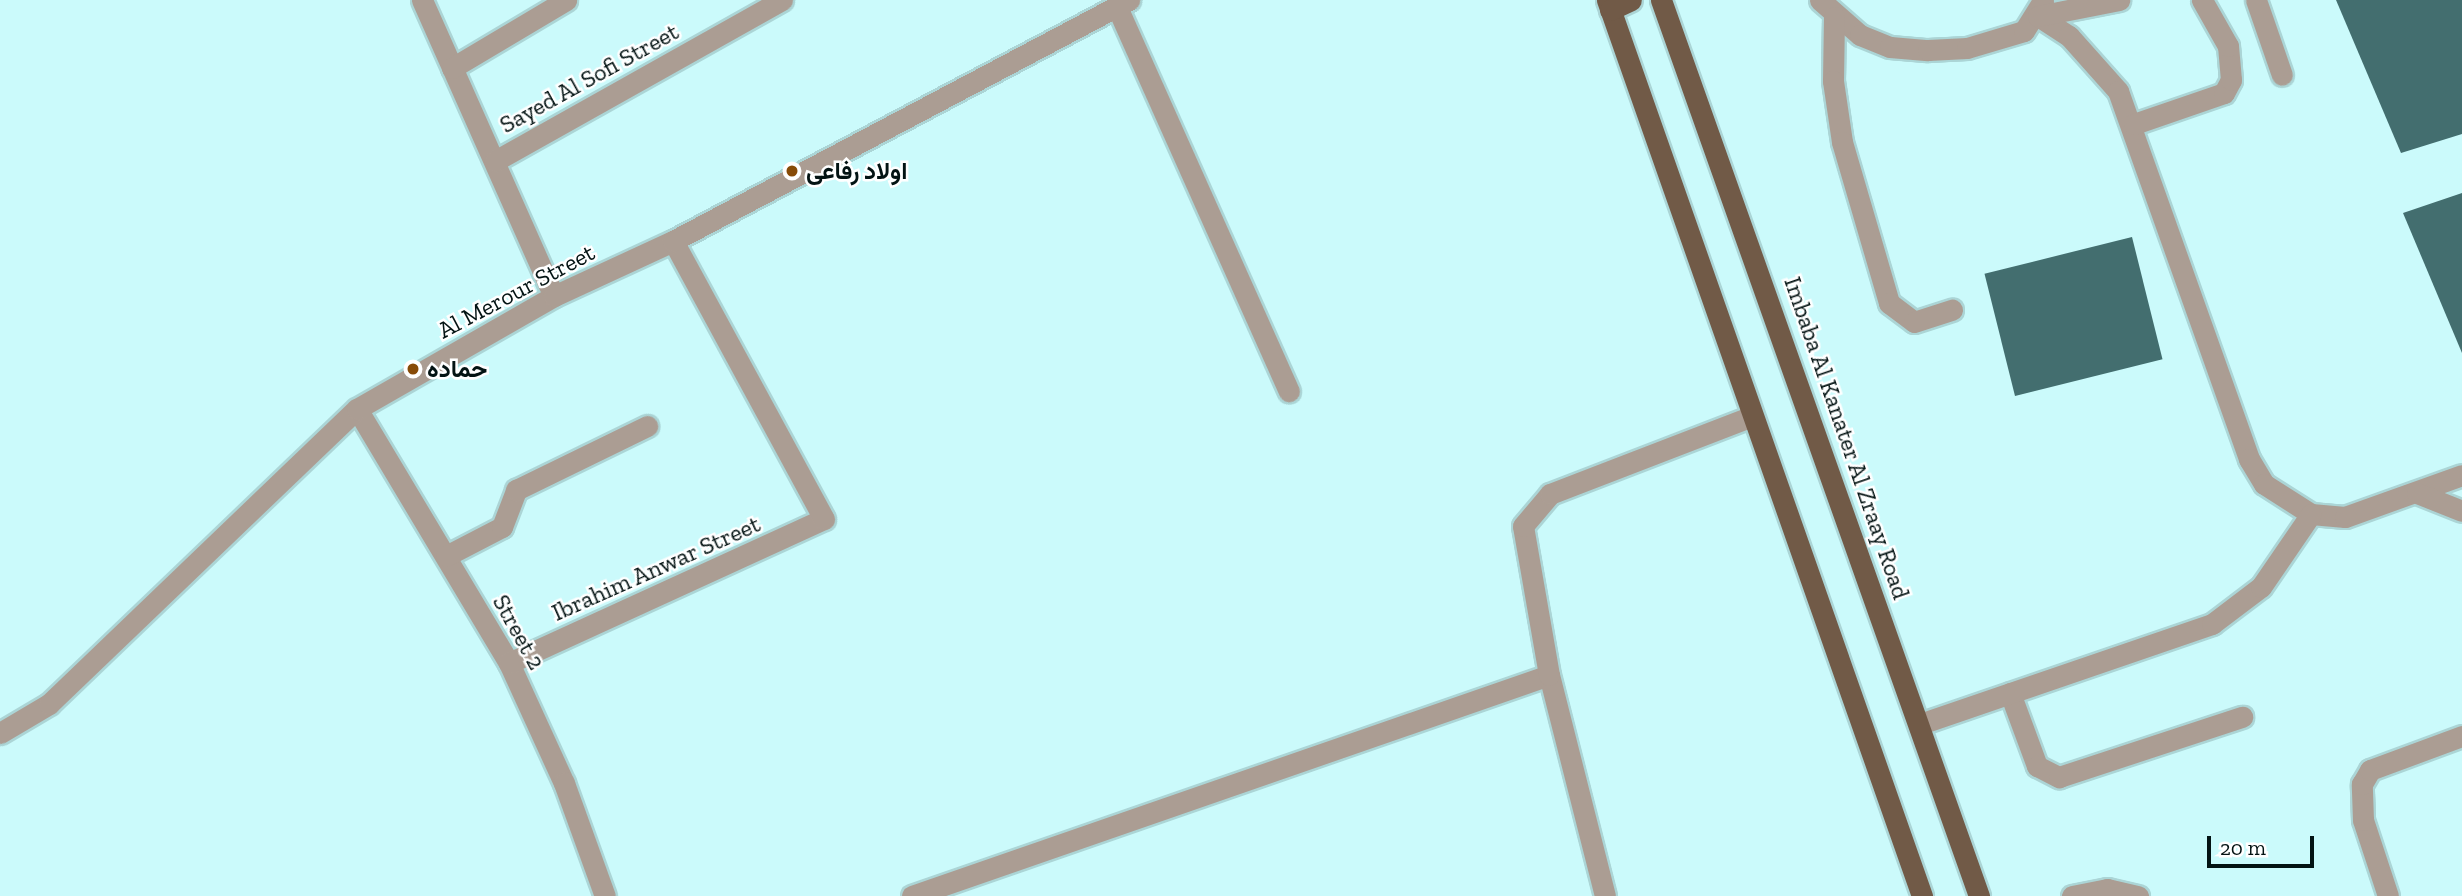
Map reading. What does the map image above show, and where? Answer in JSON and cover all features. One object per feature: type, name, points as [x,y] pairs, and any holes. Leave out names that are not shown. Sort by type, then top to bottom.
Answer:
[{"type":"main road","points":[[1631,0],[1608,5],[1750,417],[1922,896]]},
{"type":"main road","name":"Imbaba Al Kanater Al Zraay Road","points":[[1661,0],[1979,896]]},
{"type":"street","points":[[422,0],[554,296]]},
{"type":"street","points":[[452,68],[566,0]]},
{"type":"street","name":"Sayed Al Sofi Street","points":[[495,161],[782,0]]},
{"type":"street","points":[[1820,0],[1835,17],[1890,47],[1928,51],[2005,39],[2041,8],[2119,0]]},
{"type":"street","points":[[2134,124],[2224,93],[2231,80],[2228,46],[2202,0]]},
{"type":"street","points":[[2256,0],[2282,75]]},
{"type":"street","points":[[1123,3],[1289,391]]},
{"type":"street","name":"Al Merour Street","points":[[0,733],[49,704],[357,408],[554,296],[673,241],[1123,3]]},
{"type":"street","points":[[2041,8],[2096,61],[2134,124],[2249,460],[2264,484],[2311,514],[2345,517],[2462,475]]},
{"type":"street","points":[[1835,17],[1838,122],[1889,303],[1914,322],[1952,310]]},
{"type":"street","name":"Ibrahim Anwar Street","points":[[509,663],[824,516],[673,241]]},
{"type":"street","name":"Street 2","points":[[357,408],[509,663],[564,783],[605,896]]},
{"type":"street","points":[[1605,896],[1549,675],[1521,542],[1533,507],[1549,494],[1750,417]]},
{"type":"street","points":[[446,556],[502,527],[516,490],[647,426]]},
{"type":"street","points":[[2417,493],[2462,511]]},
{"type":"street","points":[[1920,724],[2212,624],[2261,587],[2311,514]]},
{"type":"street","points":[[912,896],[1549,675]]},
{"type":"street","points":[[2010,693],[2037,766],[2059,777],[2242,717]]},
{"type":"street","points":[[2388,896],[2363,820],[2362,784],[2370,770],[2462,736]]},
{"type":"street","points":[[2071,896],[2107,889],[2138,896]]},
{"type":"building","points":[[2336,0],[2462,0],[2462,134],[2401,153]]},
{"type":"building","points":[[2462,193],[2462,353],[2403,213]]},
{"type":"building","points":[[2132,237],[2162,359],[2015,396],[1985,274]]},
{"type":"place","name":"اولاد رفاعى","points":[[792,171]]},
{"type":"place","name":"حماده","points":[[413,369]]}]
